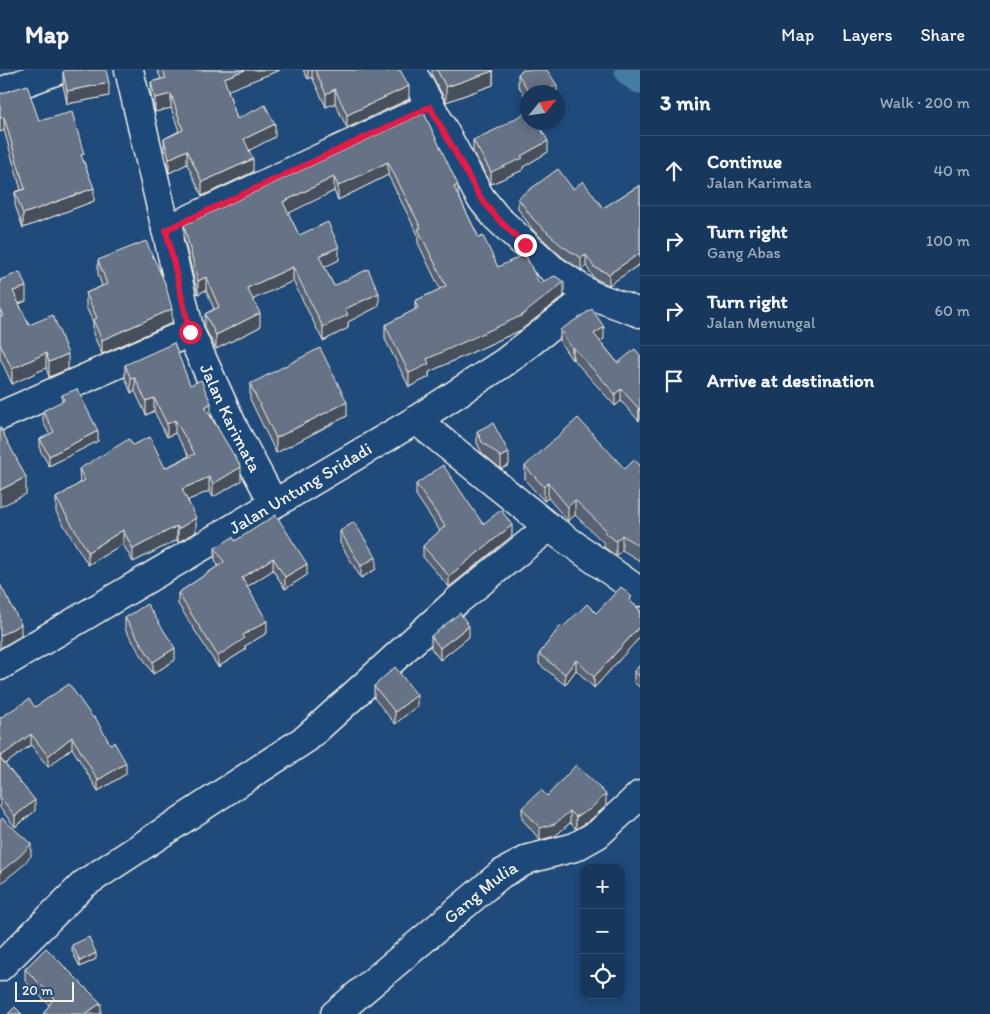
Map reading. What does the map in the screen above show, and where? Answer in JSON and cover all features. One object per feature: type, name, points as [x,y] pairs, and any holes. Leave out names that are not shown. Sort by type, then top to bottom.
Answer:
[{"type":"street","points":[[0,92],[58,70]]},
{"type":"street","name":"Jalan Karimata","points":[[129,70],[190,332],[235,431],[274,502]]},
{"type":"street","points":[[411,70],[480,197],[496,217],[552,269],[591,295],[640,313]]},
{"type":"street","points":[[166,230],[430,107]]},
{"type":"street","name":"Jalan Untung Sridadi","points":[[0,666],[274,502],[416,420],[505,362],[591,295]]},
{"type":"street","points":[[0,416],[190,332]]},
{"type":"street","points":[[416,420],[549,527],[640,592]]},
{"type":"street","points":[[0,967],[84,884],[307,738],[457,600],[549,527]]},
{"type":"street","name":"Gang Mulia","points":[[335,1014],[501,874],[529,859],[575,847],[598,834],[640,795]]},
{"type":"building","points":[[66,70],[106,70],[109,83],[67,91],[63,72]]},
{"type":"building","points":[[163,70],[245,70],[224,78],[237,119],[265,105],[275,124],[244,139],[253,159],[202,182],[187,150],[169,159],[164,139],[183,130],[171,94],[155,98],[151,82],[166,78]]},
{"type":"building","points":[[315,70],[386,70],[388,72],[400,70],[409,86],[347,115],[335,89],[326,94]]},
{"type":"building","points":[[437,70],[493,70],[493,71],[446,87]]},
{"type":"building","points":[[523,70],[547,70],[557,85],[525,85],[518,74]]},
{"type":"building","points":[[27,85],[39,121],[72,112],[84,154],[81,155],[94,188],[23,214],[15,192],[25,189],[4,117],[0,118],[0,94]]},
{"type":"building","points":[[424,113],[458,185],[454,187],[479,238],[483,236],[498,267],[525,254],[539,283],[555,276],[564,282],[521,316],[427,359],[429,364],[409,373],[385,325],[418,308],[415,301],[446,286],[418,229],[421,228],[388,162],[338,186],[334,177],[283,202],[299,235],[328,222],[339,247],[319,256],[334,286],[368,269],[379,293],[345,309],[348,315],[323,327],[293,267],[247,288],[260,313],[216,335],[205,314],[219,307],[206,277],[198,281],[184,225]]},
{"type":"building","points":[[520,116],[520,130],[542,130],[548,141],[521,156],[523,158],[491,172],[473,140]]},
{"type":"building","points":[[558,169],[573,189],[583,181],[603,208],[640,185],[640,253],[609,274],[594,267],[586,255],[581,258],[562,246],[533,219],[518,198]]},
{"type":"building","points":[[146,241],[165,283],[172,309],[102,340],[93,320],[97,318],[86,293],[107,284],[98,260]]},
{"type":"building","points":[[20,272],[26,287],[13,291],[29,325],[53,315],[68,354],[49,362],[46,353],[12,369],[0,344],[0,317],[3,316],[0,309],[0,280]]},
{"type":"building","points":[[592,309],[604,327],[594,334],[618,363],[635,349],[640,355],[639,409],[621,389],[615,394],[572,348],[560,330]]},
{"type":"building","points":[[174,343],[190,385],[201,380],[211,403],[205,407],[241,467],[213,484],[209,477],[182,489],[196,518],[178,529],[177,526],[133,549],[123,530],[88,552],[56,498],[85,480],[79,469],[129,439],[133,445],[150,437],[165,468],[195,454],[175,420],[167,424],[154,398],[146,401],[135,378],[131,379],[125,365]]},
{"type":"building","points":[[320,348],[347,402],[276,438],[250,384]]},
{"type":"building","points":[[77,389],[98,431],[49,456],[40,439],[54,432],[43,411],[64,400],[62,395]]},
{"type":"building","points":[[578,418],[625,469],[634,460],[640,465],[640,547],[622,535],[616,541],[604,532],[606,530],[575,500],[568,507],[548,483],[544,487],[525,466]]},
{"type":"building","points":[[493,423],[509,453],[501,457],[482,442],[477,431]]},
{"type":"building","points":[[0,427],[26,477],[0,490]]},
{"type":"building","points":[[443,465],[483,524],[501,510],[512,525],[449,576],[423,546],[445,526],[416,484]]},
{"type":"building","points":[[276,515],[307,564],[285,577],[273,558],[242,578],[267,621],[243,635],[245,638],[218,656],[178,593],[224,562],[215,548],[233,537],[235,541]]},
{"type":"building","points":[[354,522],[376,557],[361,566],[340,531]]},
{"type":"building","points":[[0,584],[21,624],[0,636]]},
{"type":"building","points":[[621,587],[632,597],[629,600],[640,610],[640,626],[594,677],[576,660],[565,674],[539,654],[561,625],[563,627],[587,604],[596,613]]},
{"type":"building","points":[[147,604],[175,648],[153,662],[125,618]]},
{"type":"building","points":[[460,613],[469,626],[440,648],[431,636]]},
{"type":"building","points":[[640,665],[640,677],[634,671]]},
{"type":"building","points":[[395,667],[417,695],[395,712],[374,686]]},
{"type":"building","points":[[69,684],[93,718],[95,717],[110,744],[114,742],[126,763],[98,780],[72,737],[48,756],[31,734],[0,757],[0,718],[29,699],[35,707]]},
{"type":"building","points":[[0,758],[35,800],[15,816],[0,797]]},
{"type":"building","points":[[576,765],[606,794],[589,810],[576,817],[570,811],[555,824],[540,828],[522,808],[541,790],[547,796]]},
{"type":"building","points":[[2,818],[31,844],[20,856],[0,872],[0,821]]},
{"type":"building","points":[[89,937],[96,953],[80,961],[72,945]]},
{"type":"building","points":[[46,948],[101,1003],[85,1014],[43,1014],[54,998],[25,969]]},
{"type":"building","points":[[15,1007],[22,1014],[8,1014]]},
{"type":"waterway","points":[[632,70],[640,76]]},
{"type":"route","points":[[190,332],[166,230],[430,107],[480,197],[496,217],[525,245]]}]
